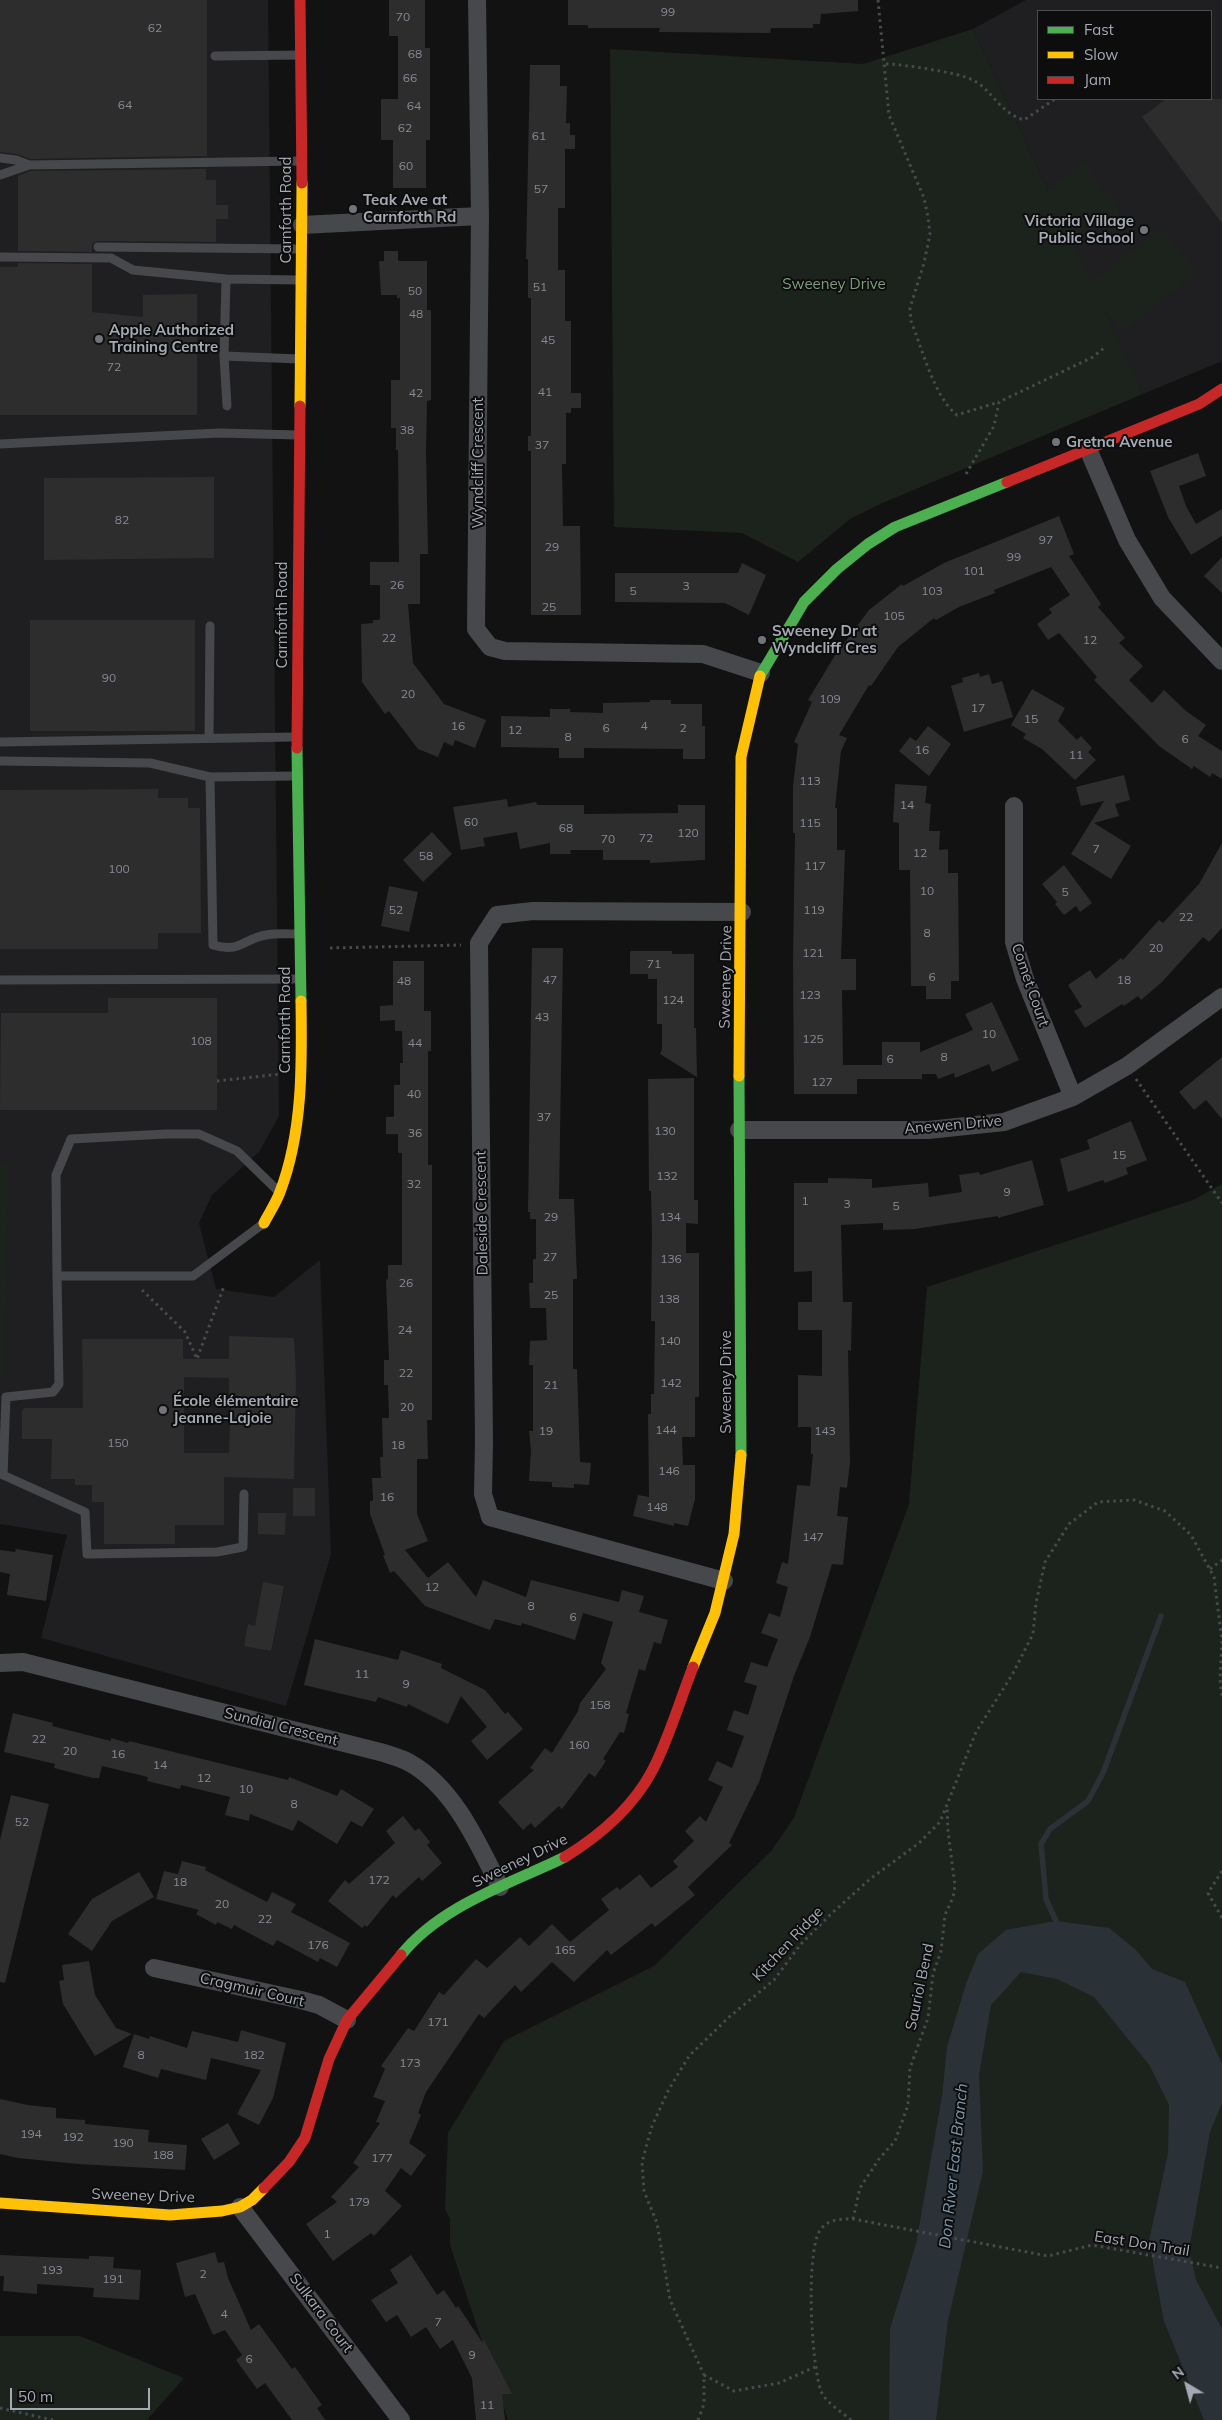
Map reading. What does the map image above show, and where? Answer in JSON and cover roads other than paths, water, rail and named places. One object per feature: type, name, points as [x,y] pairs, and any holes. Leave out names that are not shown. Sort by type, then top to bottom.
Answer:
[{"type":"street","name":"Carnforth Road","points":[[264,1223],[280,1193],[293,1148],[302,1070],[297,776],[298,435],[302,225],[300,0]]},
{"type":"street","name":"Wyndcliff Crescent","points":[[477,0],[480,216],[476,629],[490,648],[505,651],[703,654],[761,673]]},
{"type":"street","points":[[302,225],[480,216]]},
{"type":"street","name":"Sweeney Drive","points":[[0,2203],[170,2214],[222,2211],[240,2207],[252,2200],[269,2184],[305,2138],[329,2058],[348,2020],[408,1946],[435,1923],[500,1887],[565,1857],[586,1844],[611,1822],[633,1798],[652,1771],[715,1613],[734,1534],[742,1442],[739,1130],[742,757],[761,673],[804,602],[837,569],[868,544],[896,527],[1199,404],[1222,390]]},
{"type":"street","points":[[1088,449],[1128,540],[1162,598],[1222,661]]},
{"type":"street","name":"Comet Court","points":[[1014,806],[1014,942],[1025,979],[1073,1097]]},
{"type":"street","name":"Daleside Crescent","points":[[724,1581],[490,1517],[482,1494],[484,1442],[480,943],[497,916],[532,911],[742,912]]},
{"type":"street","name":"Anewen Drive","points":[[739,1130],[928,1130],[1004,1122],[1073,1097],[1127,1066],[1222,997]]},
{"type":"street","name":"Sundial Crescent","points":[[0,1663],[23,1662],[384,1753],[409,1762],[433,1780],[453,1804],[471,1832],[500,1887]]},
{"type":"street","name":"Cragmuir Court","points":[[154,1968],[301,2000],[318,2005],[348,2020]]},
{"type":"street","name":"Sulkara Court","points":[[240,2207],[401,2420]]},
{"type":"lane","points":[[215,56],[300,55]]},
{"type":"lane","points":[[0,158],[16,160],[29,165]]},
{"type":"lane","points":[[0,175],[29,165],[301,162]]},
{"type":"lane","points":[[98,247],[301,249]]},
{"type":"lane","points":[[0,257],[111,258],[132,270],[226,279],[301,280]]},
{"type":"lane","points":[[226,279],[224,356],[227,406]]},
{"type":"lane","points":[[224,356],[300,359]]},
{"type":"lane","points":[[0,444],[219,433],[298,435]]},
{"type":"lane","points":[[209,738],[210,626]]},
{"type":"lane","points":[[0,742],[297,737]]},
{"type":"lane","points":[[0,761],[150,763],[210,777],[297,776]]},
{"type":"lane","points":[[210,777],[213,945],[226,948],[240,947],[254,938],[267,934],[300,934]]},
{"type":"lane","points":[[0,980],[300,979]]},
{"type":"lane","points":[[244,1494],[244,1547],[217,1552],[87,1554],[86,1512],[3,1475],[6,1397],[53,1392],[58,1384],[56,1175],[71,1139],[199,1134],[237,1151],[280,1193]]},
{"type":"lane","points":[[56,1276],[193,1276],[264,1223]]},
{"type":"water","name":"Don River East Branch","points":[[1056,1921],[1109,1928],[1136,1950],[1152,1969],[1185,1982],[1222,2064],[1222,2103],[1210,2132],[1189,2250],[1196,2280],[1222,2329],[1222,2420],[1204,2420],[1164,2321],[1149,2241],[1168,2153],[1169,2105],[1150,2066],[1094,1997],[1057,1979],[1021,1972],[991,2005],[979,2075],[983,2171],[948,2320],[936,2420],[889,2420],[890,2329],[916,2244],[942,2096],[947,2047],[966,1984],[978,1954],[1006,1930]]},
{"type":"waterway","points":[[1056,1928],[1056,1921],[1046,1899],[1041,1844],[1050,1829],[1088,1801],[1103,1773],[1161,1616]]},
{"type":"place","name":"Teak Ave at Carnforth Rd","points":[[353,209]]},
{"type":"place","name":"Victoria Village Public School","points":[[1144,230]]},
{"type":"place","name":"Apple Authorized Training Centre","points":[[99,339]]},
{"type":"place","name":"Gretna Avenue","points":[[1056,442]]},
{"type":"place","name":"Sweeney Dr at Wyndcliff Cres","points":[[762,640]]},
{"type":"place","name":"École élémentaire Jeanne-Lajoie","points":[[163,1410]]}]
